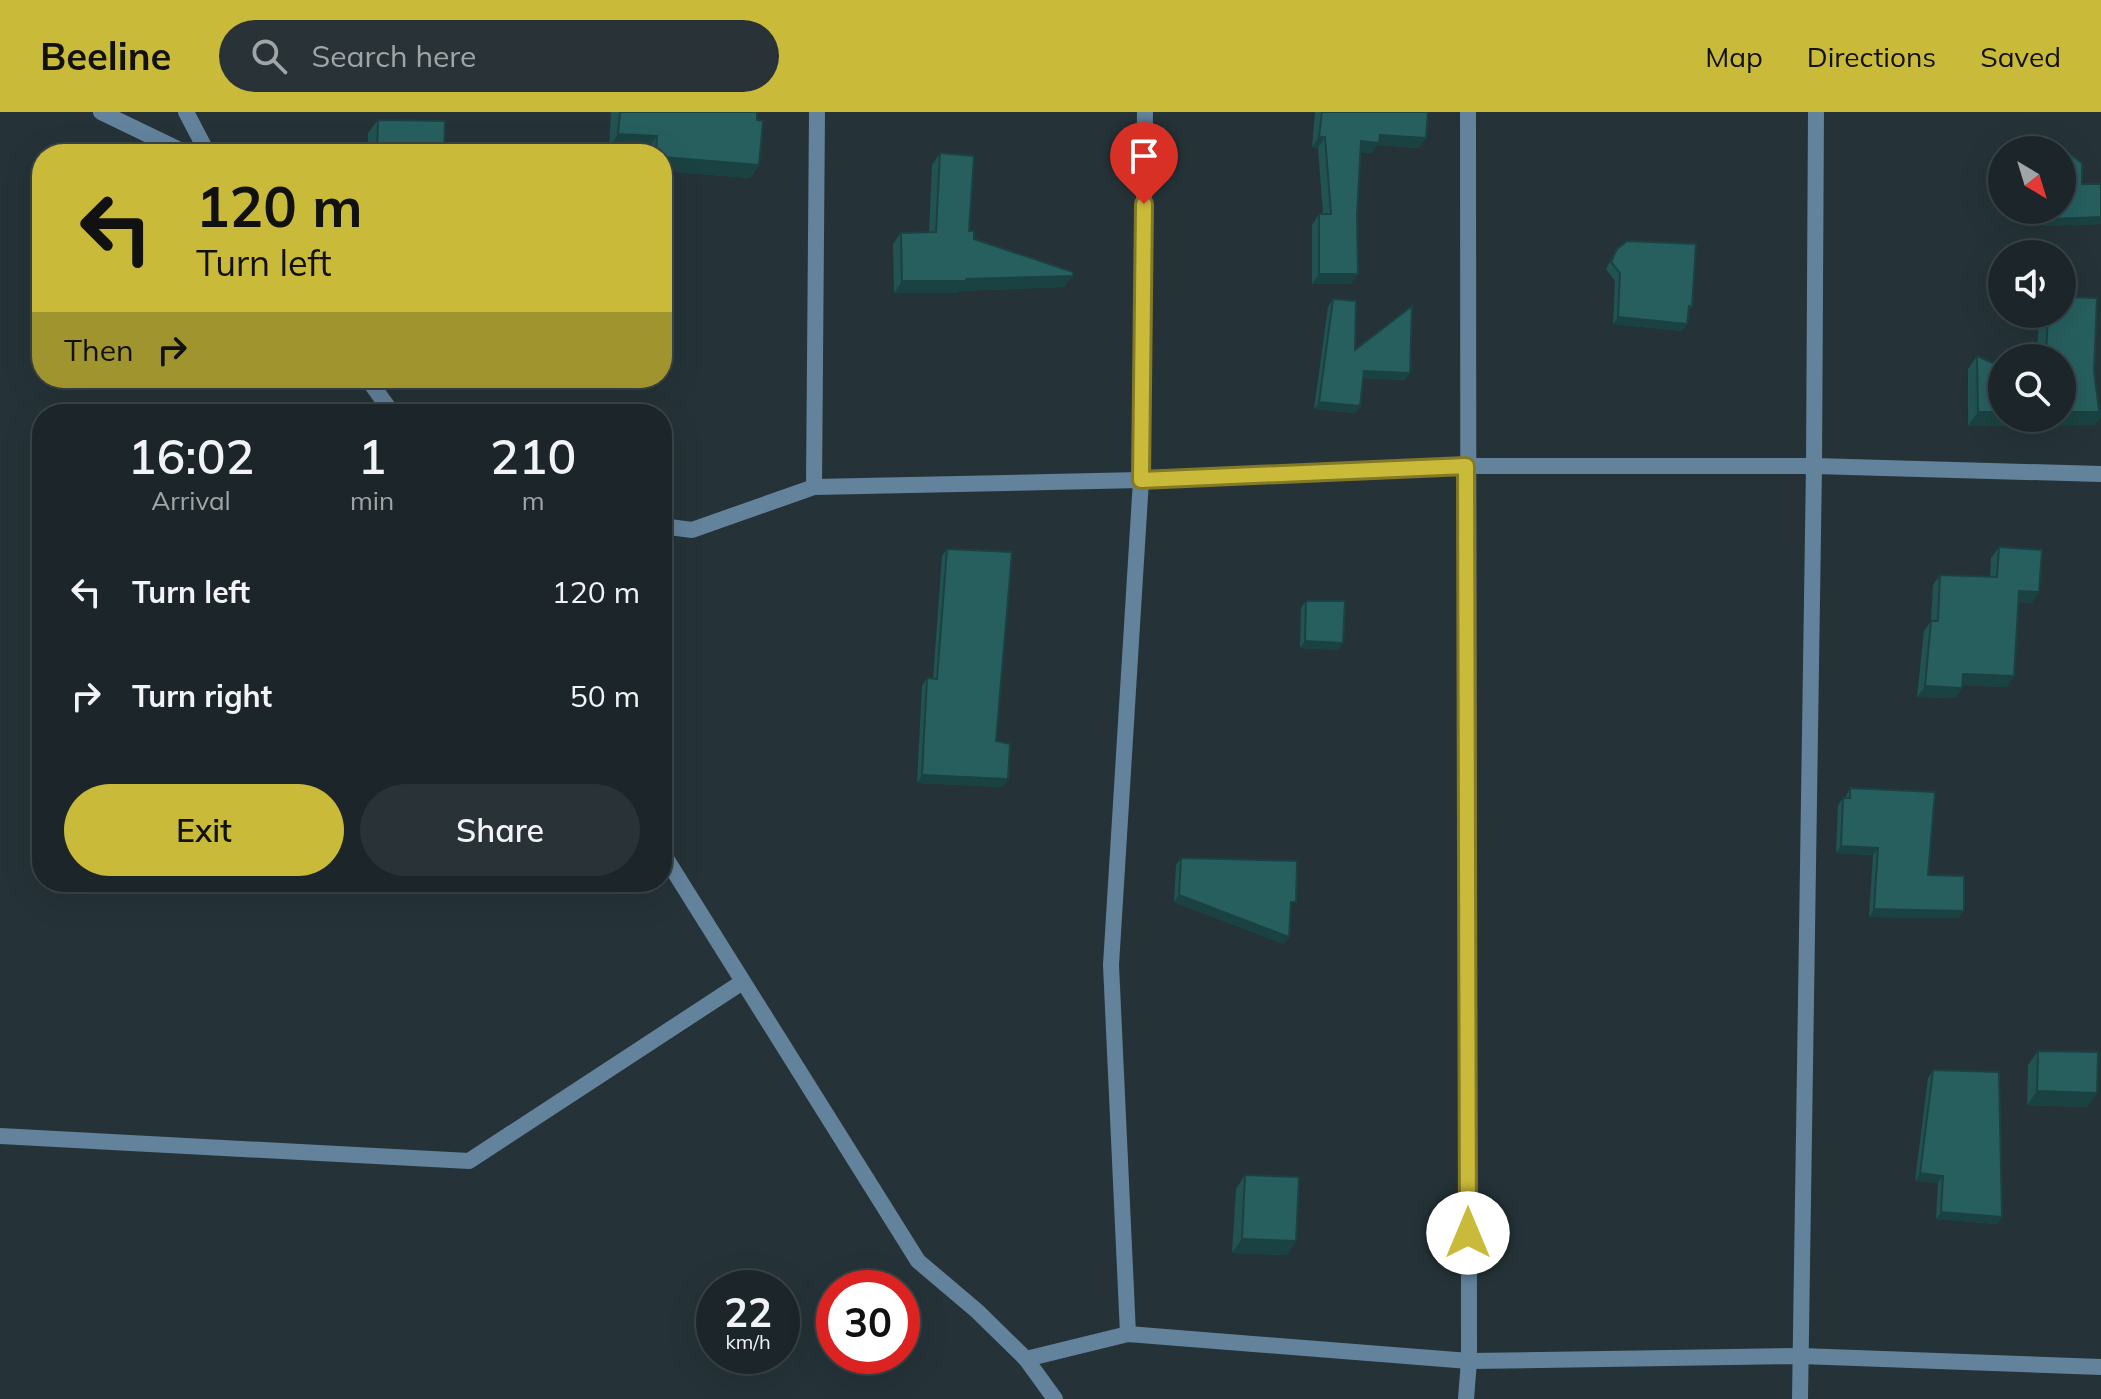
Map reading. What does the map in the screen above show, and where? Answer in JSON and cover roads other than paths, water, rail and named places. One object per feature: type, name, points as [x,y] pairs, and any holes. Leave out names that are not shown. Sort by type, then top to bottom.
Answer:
[{"type":"street","points":[[101,112],[167,144]]},
{"type":"street","points":[[186,112],[203,144]]},
{"type":"street","points":[[814,487],[817,112]]},
{"type":"street","points":[[1128,1334],[1111,965],[1141,480],[1145,112]]},
{"type":"street","points":[[1466,1399],[1469,1361],[1468,112]]},
{"type":"street","points":[[1800,1399],[1814,466],[1816,112]]},
{"type":"street","points":[[672,527],[692,530],[814,487],[1141,480],[1466,466],[1814,466],[2101,474]]},
{"type":"street","points":[[672,869],[918,1261],[977,1311],[1026,1359],[1055,1399]]},
{"type":"street","points":[[0,1136],[469,1161],[741,983]]},
{"type":"street","points":[[1026,1359],[1128,1334],[1469,1361],[1801,1356],[2101,1367]]}]
